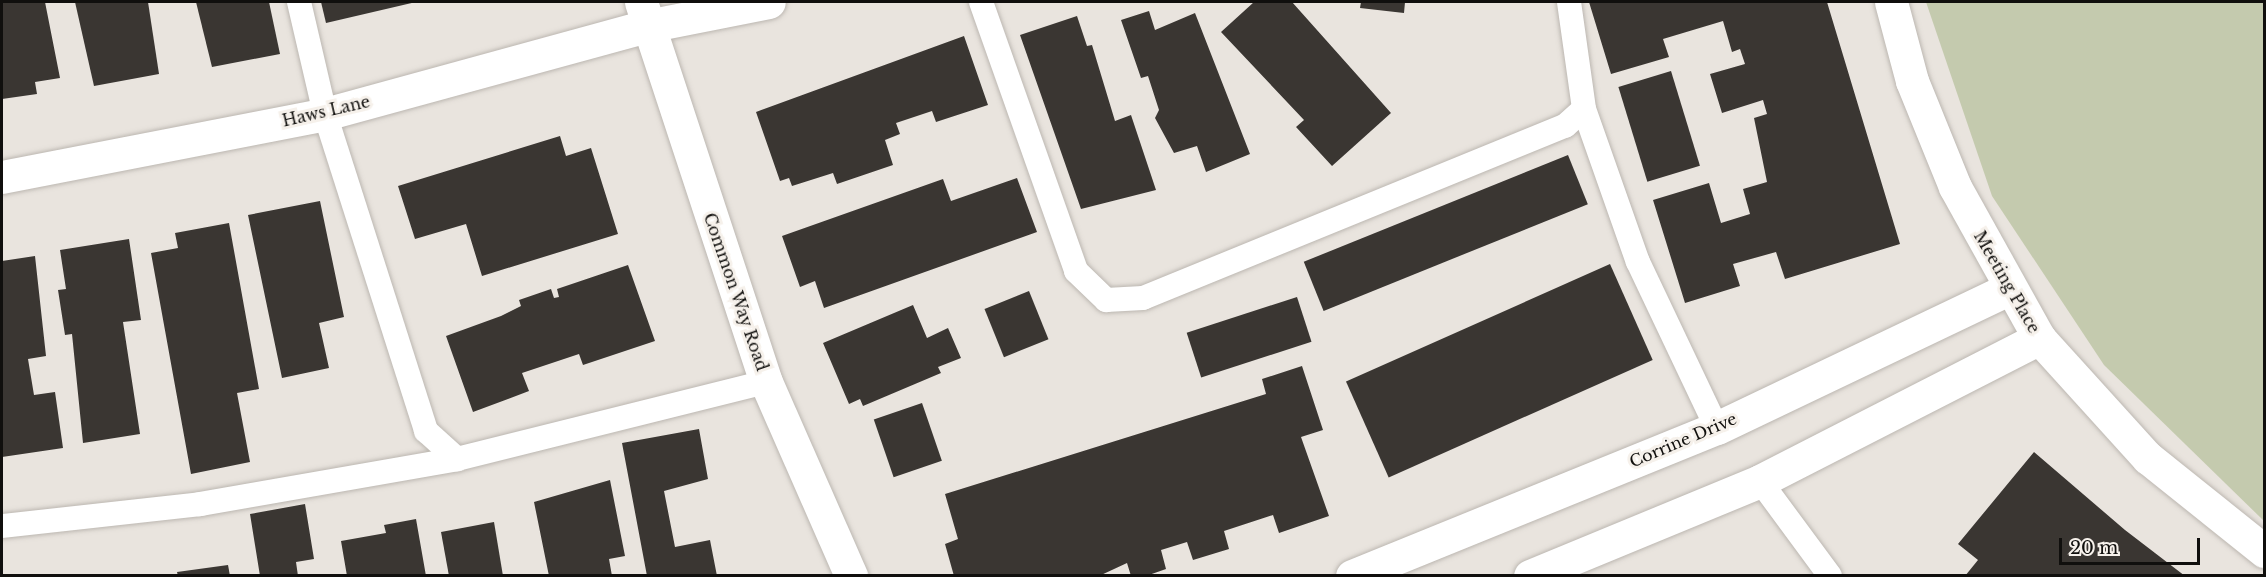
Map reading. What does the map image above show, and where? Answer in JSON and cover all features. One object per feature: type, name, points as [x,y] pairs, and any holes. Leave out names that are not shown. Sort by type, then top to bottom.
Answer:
[{"type":"street","name":"Haws Lane","points":[[2,177],[325,114],[644,14],[769,2]]},
{"type":"street","name":"Meeting Place","points":[[1891,2],[1912,81],[1955,187],[2008,290],[2039,338],[2148,458],[2265,551]]},
{"type":"street","name":"Common Way Road","points":[[644,14],[766,382],[851,576]]},
{"type":"street","name":"Corrine Drive","points":[[1352,576],[1717,428],[2008,290]]},
{"type":"street","points":[[1530,576],[1760,481],[2039,338]]},
{"type":"lane","points":[[299,2],[325,114],[426,431],[457,459]]},
{"type":"lane","points":[[981,2],[1076,271],[1106,300],[1143,298],[1565,126],[1584,109]]},
{"type":"lane","points":[[1569,2],[1584,109],[1638,262],[1717,428]]},
{"type":"lane","points":[[2,526],[200,504],[457,459],[766,382]]},
{"type":"lane","points":[[1760,481],[1830,576]]},
{"type":"green space","points":[[1926,2],[2264,2],[2264,521],[2104,365],[1992,196]]},
{"type":"building","points":[[2,2],[45,2],[60,78],[35,82],[37,94],[2,99]]},
{"type":"building","points":[[75,2],[148,2],[159,74],[94,86]]},
{"type":"building","points":[[196,2],[269,2],[280,54],[212,67]]},
{"type":"building","points":[[321,2],[416,2],[326,23]]},
{"type":"building","points":[[1254,2],[1292,2],[1391,113],[1332,166],[1296,127],[1304,120],[1221,32]]},
{"type":"building","points":[[1361,2],[1405,2],[1404,13],[1360,8]]},
{"type":"building","points":[[1589,2],[1827,2],[1900,244],[1785,279],[1776,252],[1733,264],[1740,286],[1685,303],[1653,200],[1709,183],[1721,223],[1750,214],[1743,189],[1767,182],[1754,118],[1767,114],[1763,100],[1722,113],[1710,74],[1745,64],[1740,49],[1732,52],[1723,21],[1663,39],[1669,57],[1611,74]]},
{"type":"building","points":[[1149,11],[1155,30],[1195,13],[1250,154],[1206,172],[1197,146],[1174,153],[1155,118],[1159,110],[1148,76],[1141,78],[1121,20]]},
{"type":"building","points":[[1077,16],[1087,46],[1092,45],[1115,121],[1131,115],[1156,190],[1081,209],[1020,35]]},
{"type":"building","points":[[964,36],[988,105],[936,122],[932,111],[896,123],[900,134],[885,140],[893,165],[837,184],[833,173],[792,186],[789,178],[780,181],[756,112]]},
{"type":"building","points":[[1671,71],[1700,166],[1647,182],[1618,87]]},
{"type":"building","points":[[560,136],[566,156],[591,148],[618,234],[482,276],[466,224],[415,239],[398,186]]},
{"type":"building","points":[[1568,155],[1588,204],[1324,311],[1304,262]]},
{"type":"building","points":[[1017,178],[1037,232],[824,308],[815,281],[800,287],[782,236],[943,179],[951,201]]},
{"type":"building","points":[[320,201],[344,317],[319,323],[329,368],[282,378],[248,215]]},
{"type":"building","points":[[229,223],[259,389],[237,393],[250,462],[191,474],[151,253],[178,248],[175,233]]},
{"type":"building","points":[[129,239],[141,320],[123,322],[140,434],[83,443],[72,334],[65,335],[58,290],[66,289],[60,250]]},
{"type":"building","points":[[35,256],[46,356],[28,359],[34,395],[55,392],[63,448],[2,457],[2,261]]},
{"type":"building","points":[[1610,264],[1653,360],[1389,477],[1346,382]]},
{"type":"building","points":[[628,265],[655,341],[583,365],[579,354],[522,373],[529,391],[473,412],[446,336],[501,316],[521,306],[519,300],[551,289],[554,298],[559,297],[557,289]]},
{"type":"building","points":[[1029,291],[1048,339],[1004,357],[984,309]]},
{"type":"building","points":[[1297,297],[1312,342],[1201,378],[1187,333]]},
{"type":"building","points":[[913,305],[927,338],[948,328],[961,358],[938,367],[941,373],[863,406],[860,399],[849,404],[823,343]]},
{"type":"building","points":[[1302,366],[1323,430],[1301,437],[1329,516],[1279,533],[1273,515],[1224,531],[1229,549],[1193,560],[1187,542],[1161,550],[1166,569],[1146,576],[1131,576],[1127,563],[1099,576],[954,576],[945,544],[958,539],[945,494],[1266,394],[1262,379]]},
{"type":"building","points":[[922,403],[942,461],[894,477],[874,420]]},
{"type":"building","points":[[699,429],[708,479],[664,491],[675,547],[710,540],[717,576],[647,576],[622,443]]},
{"type":"building","points":[[2034,452],[2125,530],[2185,576],[1965,576],[1978,560],[1958,544]]},
{"type":"building","points":[[610,480],[625,556],[609,559],[612,576],[549,576],[534,502]]},
{"type":"building","points":[[305,504],[314,559],[296,562],[298,576],[260,576],[250,514]]},
{"type":"building","points":[[416,519],[426,576],[347,576],[341,541],[386,533],[384,525]]},
{"type":"building","points":[[494,522],[503,576],[449,576],[441,532]]},
{"type":"building","points":[[228,565],[230,576],[178,576],[177,572]]}]
